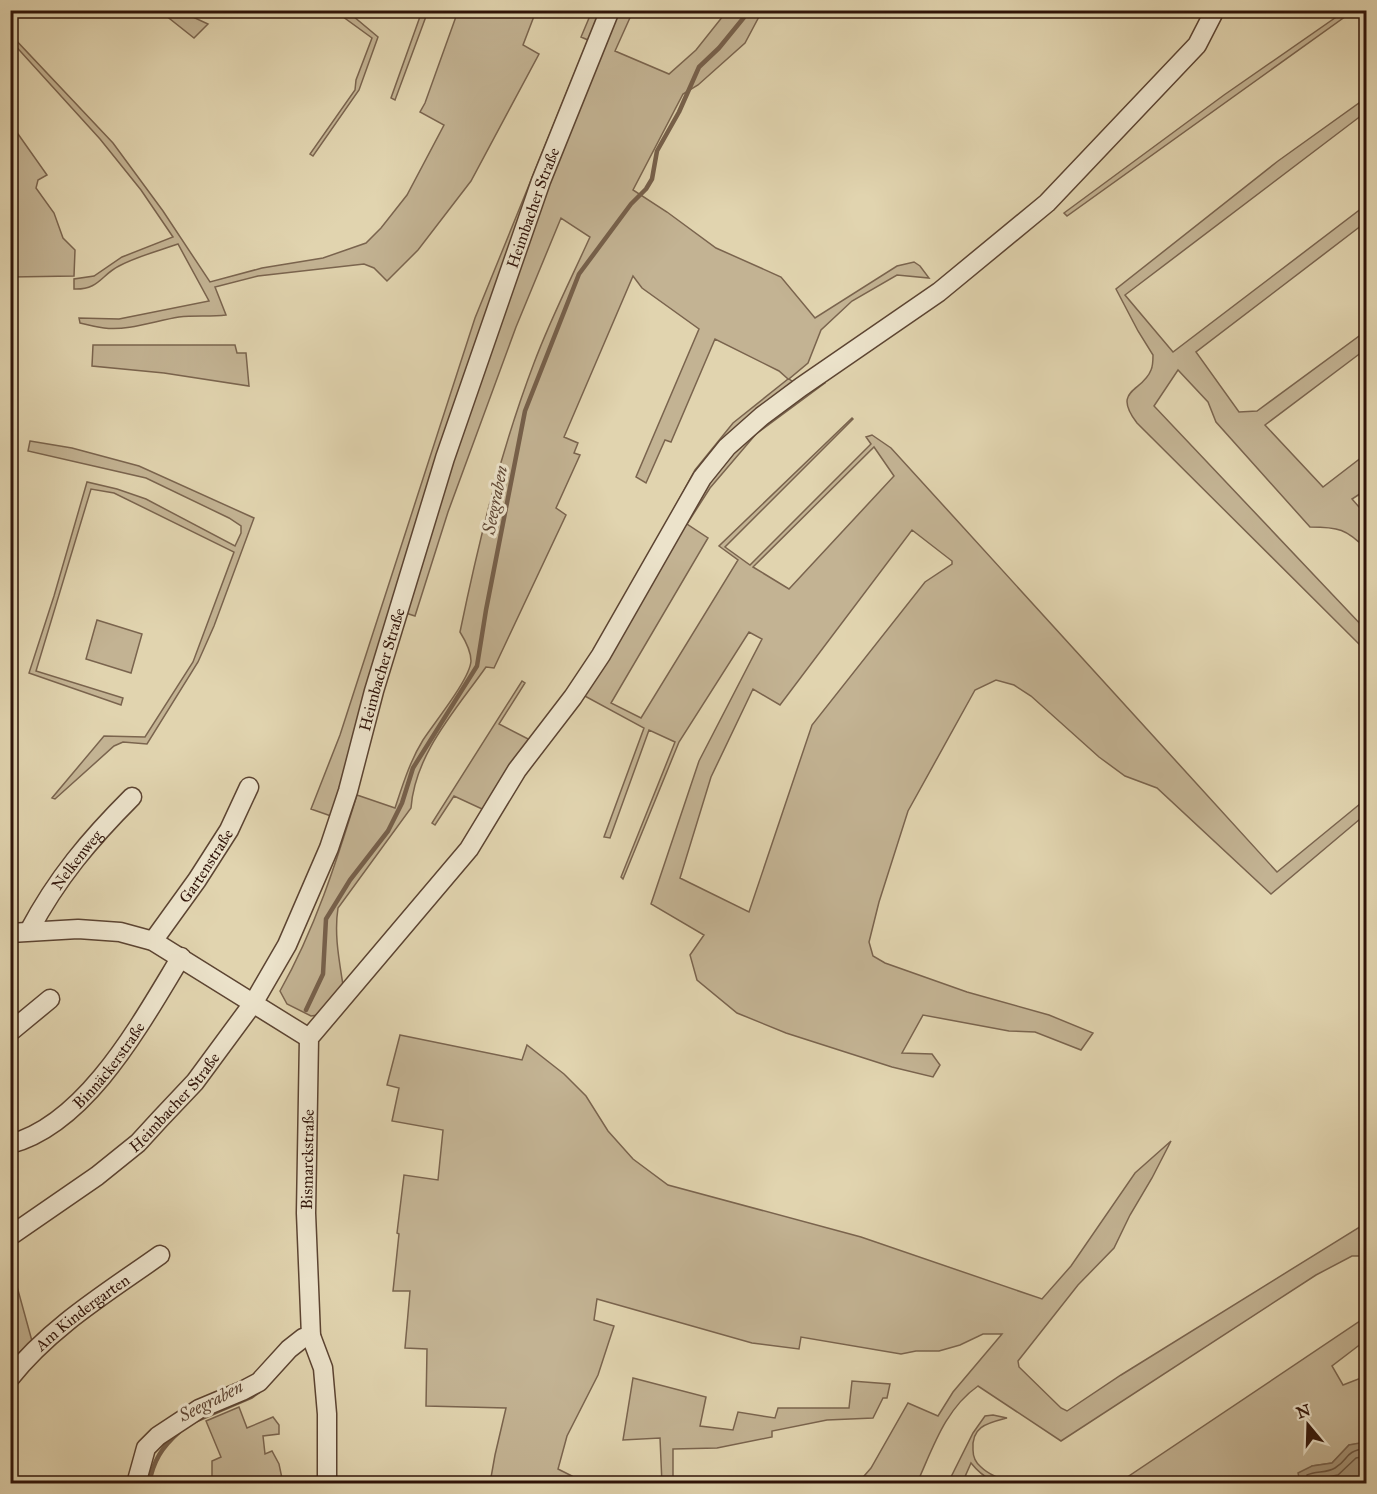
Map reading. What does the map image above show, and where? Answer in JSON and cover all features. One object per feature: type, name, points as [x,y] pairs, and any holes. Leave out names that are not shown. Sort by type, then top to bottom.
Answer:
[{"type":"street","name":"Heimbacher Straße","points":[[10,1236],[97,1176],[138,1143],[195,1082],[254,1002],[287,945],[329,848],[348,791],[374,691],[445,458],[541,181],[610,10]]},
{"type":"street","points":[[20,932],[78,929],[120,932],[153,941],[309,1038],[469,849],[517,770],[573,697],[601,655],[702,478],[727,447],[762,416],[801,387],[939,292],[1047,203],[1197,45],[1215,10]]},
{"type":"street","name":"Gartenstraße","points":[[153,941],[204,870],[229,830],[249,787]]},
{"type":"street","name":"Nelkenweg","points":[[20,932],[94,834],[132,797]]},
{"type":"street","name":"Binnäckerstraße","points":[[10,1144],[27,1140],[66,1115],[86,1095],[140,1023],[181,957]]},
{"type":"street","points":[[10,1032],[50,999]]},
{"type":"street","name":"Bismarckstraße","points":[[309,1038],[306,1213],[311,1336],[323,1368],[327,1414],[327,1484]]},
{"type":"street","name":"Am Kindergarten","points":[[10,1378],[45,1341],[73,1317],[160,1255]]},
{"type":"street","points":[[136,1484],[146,1448],[158,1436],[199,1409],[259,1382],[289,1349],[303,1338],[311,1336]]},
{"type":"shaded area","points":[[160,11],[180,11],[208,24],[194,38]]},
{"type":"shaded area","points":[[335,11],[347,11],[378,37],[359,90],[313,156],[310,154],[355,90],[356,80],[372,38]]},
{"type":"shaded area","points":[[422,11],[428,11],[395,100],[391,98]]},
{"type":"shaded area","points":[[458,11],[536,11],[523,45],[539,54],[471,181],[418,250],[387,281],[374,268],[364,264],[258,276],[215,287],[226,315],[179,317],[113,329],[80,323],[79,318],[119,319],[209,301],[178,244],[126,262],[94,285],[74,289],[74,279],[94,276],[122,257],[173,237],[141,190],[100,139],[11,41],[11,35],[113,143],[163,211],[210,282],[262,268],[323,258],[366,243],[381,228],[407,195],[444,125],[420,112]]},
{"type":"shaded area","points":[[592,11],[633,11],[615,51],[669,74],[696,50],[727,11],[762,11],[745,43],[698,85],[683,94],[633,190],[716,248],[781,277],[815,318],[897,266],[914,262],[929,278],[897,275],[852,301],[821,330],[808,363],[789,379],[801,387],[818,376],[825,383],[756,434],[710,488],[687,524],[708,538],[611,703],[641,718],[738,560],[719,546],[852,418],[725,547],[750,565],[871,444],[866,437],[872,435],[891,448],[1277,872],[1366,799],[1366,814],[1271,894],[1157,788],[1125,776],[1099,757],[1031,696],[1014,685],[996,680],[975,690],[908,811],[879,902],[869,942],[873,956],[885,963],[967,992],[1049,1015],[1093,1033],[1081,1050],[1035,1032],[1009,1031],[923,1015],[902,1053],[932,1054],[940,1065],[933,1077],[892,1067],[786,1033],[737,1013],[697,980],[690,955],[704,935],[651,904],[699,761],[762,639],[749,632],[679,742],[623,879],[621,877],[675,742],[649,730],[610,838],[604,837],[644,728],[583,695],[511,785],[495,815],[454,796],[435,825],[432,823],[522,681],[525,683],[499,724],[532,741],[596,652],[695,470],[733,423],[788,379],[779,371],[715,339],[671,442],[665,440],[646,483],[636,477],[699,329],[642,288],[633,276],[564,437],[578,443],[574,453],[580,455],[556,508],[566,515],[494,668],[486,667],[438,734],[420,769],[411,808],[338,908],[337,937],[343,985],[318,1015],[311,1016],[287,1004],[280,991],[314,920],[333,871],[357,795],[395,808],[418,748],[465,679],[469,669],[470,653],[460,632],[501,462],[540,347],[590,237],[561,218],[516,327],[448,512],[415,616],[393,609],[331,816],[311,809],[340,735],[475,318],[588,40],[581,37]],"holes":[[[874,447],[894,476],[789,589],[753,567]],[[912,530],[952,561],[952,564],[925,582],[812,725],[749,912],[680,878],[711,777],[753,689],[780,705]]]},
{"type":"shaded area","points":[[1345,11],[1353,11],[1067,216],[1064,213],[1224,95]]},
{"type":"shaded area","points":[[1366,98],[1366,112],[1125,295],[1173,352],[1366,205],[1366,222],[1196,352],[1239,412],[1257,411],[1366,331],[1366,349],[1265,425],[1323,487],[1366,454],[1366,490],[1352,499],[1366,515],[1366,549],[1341,530],[1310,527],[1216,422],[1208,402],[1178,370],[1154,406],[1366,630],[1366,651],[1137,423],[1130,412],[1128,397],[1147,377],[1152,367],[1153,355],[1116,289],[1278,161]]},
{"type":"shaded area","points":[[11,124],[47,175],[38,180],[36,188],[54,213],[63,238],[75,250],[74,276],[11,277]]},
{"type":"shaded area","points":[[93,345],[235,345],[237,353],[246,353],[249,386],[164,373],[92,366]]},
{"type":"shaded area","points":[[30,441],[72,448],[139,466],[254,518],[214,626],[198,662],[147,744],[123,742],[114,746],[55,799],[52,798],[104,736],[145,737],[193,662],[234,552],[114,493],[91,489],[36,671],[123,698],[121,705],[29,673],[87,482],[146,499],[235,546],[241,533],[241,526],[146,478],[28,451]]},
{"type":"shaded area","points":[[97,620],[142,634],[131,673],[86,659]]},
{"type":"shaded area","points":[[400,1035],[522,1060],[527,1045],[564,1074],[586,1096],[608,1131],[633,1159],[668,1185],[861,1237],[1042,1299],[1071,1266],[1135,1173],[1171,1141],[1114,1248],[1078,1285],[1018,1361],[1019,1367],[1061,1408],[1067,1411],[1366,1223],[1366,1256],[1352,1256],[1316,1275],[1061,1441],[978,1386],[967,1395],[948,1418],[917,1483],[858,1483],[871,1468],[908,1403],[938,1416],[953,1392],[1002,1334],[983,1334],[960,1345],[939,1351],[916,1351],[901,1354],[801,1337],[799,1349],[752,1343],[597,1299],[594,1320],[614,1326],[598,1375],[567,1436],[558,1469],[572,1476],[572,1483],[490,1483],[506,1408],[426,1406],[427,1349],[405,1348],[410,1291],[393,1291],[404,1175],[438,1180],[443,1130],[392,1121],[399,1088],[387,1085]]},
{"type":"shaded area","points":[[10,1261],[32,1341],[11,1360],[10,1360]]},
{"type":"shaded area","points":[[1366,1317],[1366,1340],[1332,1366],[1343,1385],[1366,1376],[1366,1443],[1349,1445],[1332,1463],[1312,1466],[1300,1482],[1302,1483],[1117,1484]]},
{"type":"shaded area","points":[[633,1378],[706,1397],[700,1426],[733,1430],[738,1412],[775,1418],[778,1408],[849,1408],[852,1381],[890,1384],[887,1398],[883,1398],[873,1418],[827,1420],[772,1431],[772,1437],[717,1448],[673,1449],[673,1483],[662,1484],[660,1438],[623,1440]]},
{"type":"shaded area","points":[[239,1407],[247,1428],[273,1417],[279,1425],[279,1434],[263,1436],[265,1454],[272,1451],[279,1464],[283,1483],[200,1483],[200,1481],[212,1479],[212,1461],[221,1457],[206,1421]]},
{"type":"shaded area","points":[[985,1416],[1007,1418],[987,1424],[978,1431],[973,1442],[974,1457],[988,1473],[1016,1483],[1002,1483],[990,1479],[971,1463],[964,1483],[948,1483],[973,1433]]},
{"type":"water","points":[[1365,1442],[1366,1483],[1300,1482],[1298,1473],[1312,1466],[1332,1463],[1349,1445]]},
{"type":"waterway","name":"Seegraben","points":[[306,1010],[323,974],[326,919],[350,880],[388,831],[402,803],[413,768],[477,666],[525,411],[579,274],[652,179],[657,151],[679,112],[699,67],[719,48],[750,10]]},
{"type":"waterway","name":"Seegraben","points":[[195,1421],[258,1392]]},
{"type":"waterway","name":"Seegraben","points":[[149,1484],[159,1455],[179,1432]]}]
